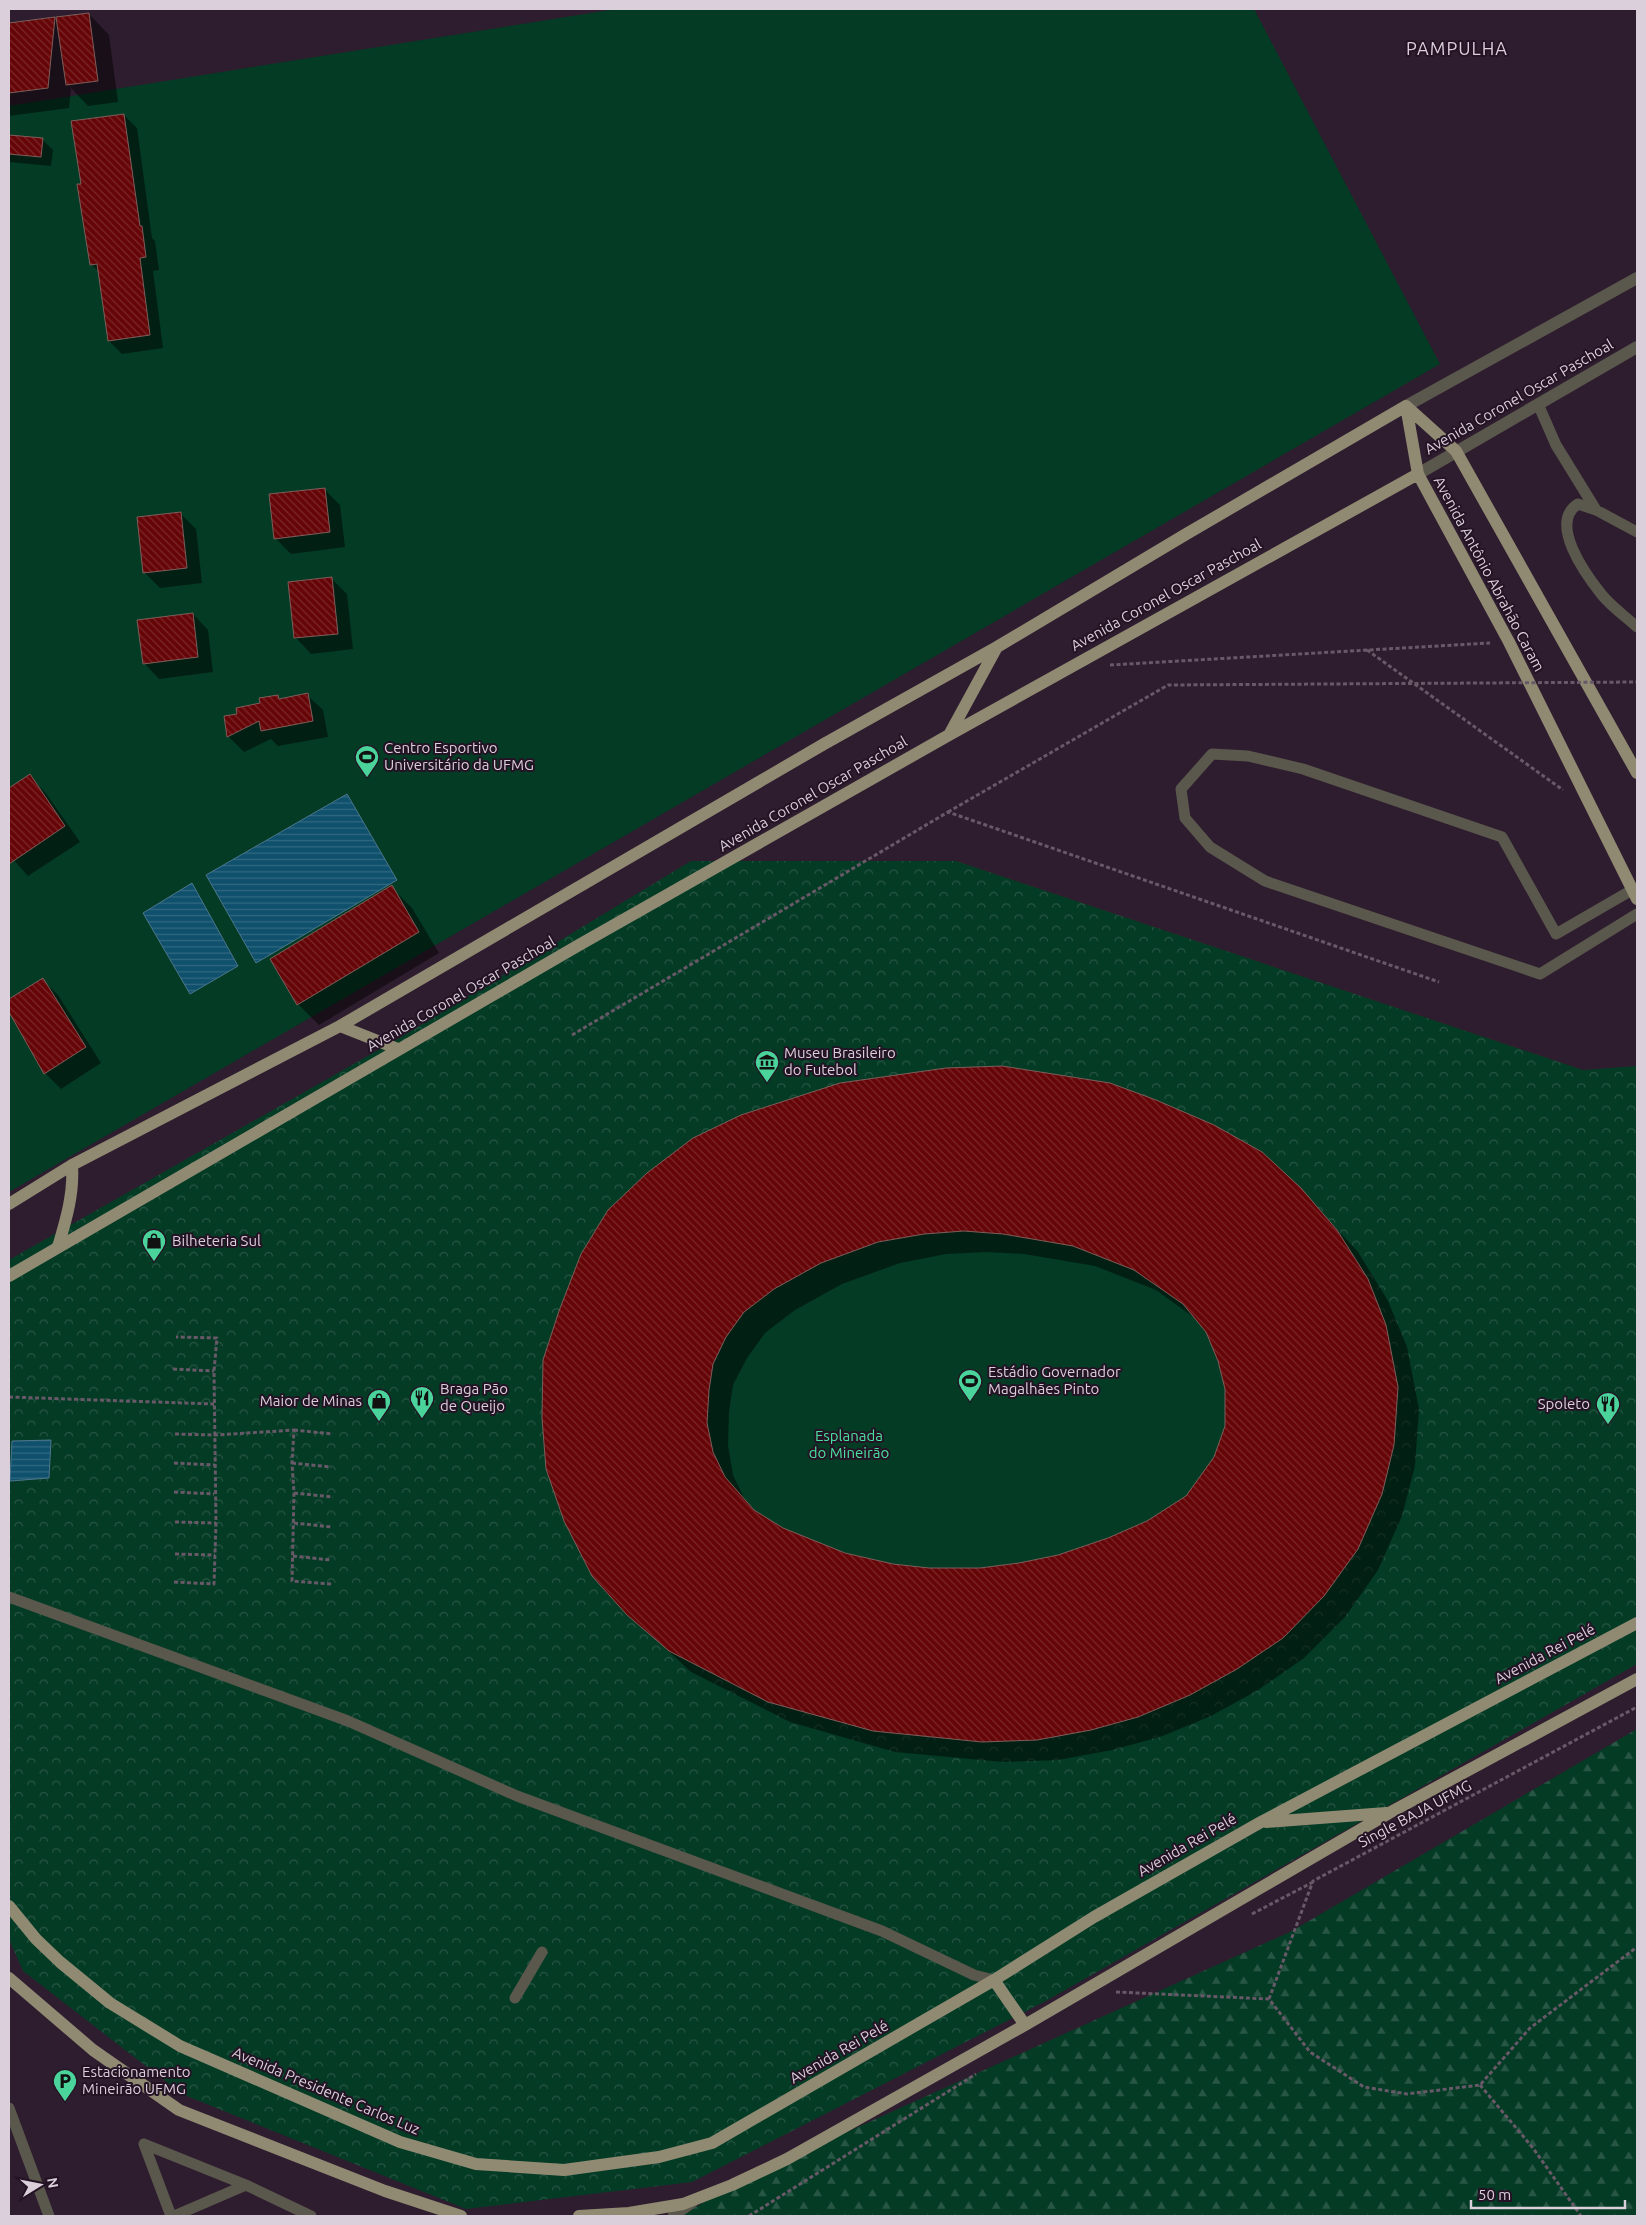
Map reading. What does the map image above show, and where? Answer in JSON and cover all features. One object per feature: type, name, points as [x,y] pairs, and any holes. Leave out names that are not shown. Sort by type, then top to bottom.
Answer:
[{"type":"main road","name":"Avenida Antônio Abrahão Caram","points":[[1406,406],[1456,451],[1637,773]]},
{"type":"main road","name":"Avenida Antônio Abrahão Caram","points":[[1406,406],[1418,474],[1508,642],[1634,890]]},
{"type":"main road","points":[[9,1204],[72,1165],[340,1026],[824,744],[997,647],[1406,406]]},
{"type":"main road","name":"Avenida Coronel Oscar Paschoal","points":[[9,1276],[398,1049],[949,735],[1418,474]]},
{"type":"main road","points":[[949,735],[997,647]]},
{"type":"main road","points":[[340,1026],[398,1049]]},
{"type":"main road","points":[[58,1247],[69,1212],[73,1182],[72,1165]]},
{"type":"main road","name":"Avenida Rei Pelé","points":[[763,2115],[994,1980],[1094,1917],[1261,1822],[1637,1623]]},
{"type":"main road","points":[[579,2216],[629,2213],[684,2204],[732,2185],[787,2159],[1025,2025],[1389,1813],[1637,1679]]},
{"type":"main road","points":[[1261,1822],[1389,1813]]},
{"type":"main road","name":"Avenida Presidente Carlos Luz","points":[[9,1906],[36,1939],[110,2003],[180,2046],[400,2142],[476,2164],[564,2170],[659,2157],[712,2144],[763,2115]]},
{"type":"main road","points":[[9,1978],[93,2050],[179,2110],[385,2191],[461,2216]]},
{"type":"main road","points":[[994,1980],[1025,2025]]},
{"type":"street","points":[[1406,406],[1637,278]]},
{"type":"street","name":"Avenida Coronel Oscar Paschoal","points":[[1418,474],[1637,347]]},
{"type":"lane","points":[[1538,404],[1556,445],[1596,510]]},
{"type":"lane","points":[[1637,532],[1596,510],[1578,504],[1569,509],[1565,521],[1576,557],[1603,596],[1637,627]]},
{"type":"lane","points":[[1634,890],[1556,934],[1502,836],[1303,769],[1248,756],[1212,754],[1181,789],[1185,818],[1210,846],[1265,881],[1540,974],[1637,914]]},
{"type":"lane","points":[[9,1597],[348,1721],[516,1796],[882,1931],[974,1975],[994,1980]]},
{"type":"lane","points":[[515,1998],[542,1952]]},
{"type":"lane","points":[[9,2108],[49,2216]]},
{"type":"lane","points":[[246,2184],[172,2216],[144,2144],[246,2184],[311,2216]]},
{"type":"lane","points":[[673,2216],[700,2197]]},
{"type":"path","points":[[1109,665],[1508,642]]},
{"type":"path","points":[[1366,649],[1564,791]]},
{"type":"path","points":[[572,1035],[948,812],[1168,685],[1637,682]]},
{"type":"path","points":[[948,812],[1439,982]]},
{"type":"path","points":[[174,1582],[214,1584],[216,1523],[214,1494],[216,1436],[214,1371],[217,1338],[176,1337]]},
{"type":"path","points":[[174,1369],[214,1371]]},
{"type":"path","points":[[9,1398],[214,1404]]},
{"type":"path","points":[[294,1430],[292,1463],[294,1493],[292,1581],[331,1584]]},
{"type":"path","points":[[175,1434],[216,1436],[294,1430],[333,1434]]},
{"type":"path","points":[[174,1463],[215,1465]]},
{"type":"path","points":[[292,1463],[331,1467]]},
{"type":"path","points":[[174,1492],[214,1494]]},
{"type":"path","points":[[294,1493],[333,1497]]},
{"type":"path","points":[[176,1522],[216,1523]]},
{"type":"path","points":[[294,1523],[332,1527]]},
{"type":"path","points":[[174,1554],[215,1555]]},
{"type":"path","points":[[293,1556],[331,1560]]},
{"type":"path","name":"Single BAJA UFMG","points":[[1269,1998],[1313,1881],[1637,1707]]},
{"type":"path","points":[[1108,1991],[1269,1998],[1310,2052],[1364,2088],[1408,2094],[1480,2085],[1530,2028],[1637,1947]]},
{"type":"path","points":[[748,2216],[982,2070]]},
{"type":"path","points":[[1480,2085],[1533,2148],[1581,2216]]},
{"type":"green space","name":"Centro Esportivo Universitário da UFMG","points":[[616,9],[1254,9],[1440,364],[9,1192],[9,106]]},
{"type":"green space","name":"Esplanada do Mineirão","points":[[691,861],[956,861],[1583,1070],[1637,1066],[1637,1664],[1046,2001],[692,2182],[466,2209],[182,2094],[23,1971],[9,1939],[9,1260],[401,1037]]},
{"type":"green space","name":"Estádio Governador Magalhães Pinto","points":[[898,1075],[1050,1075],[1110,1083],[1156,1100],[1213,1125],[1262,1152],[1301,1188],[1337,1230],[1368,1279],[1386,1325],[1398,1387],[1394,1445],[1382,1494],[1358,1549],[1324,1596],[1283,1638],[1237,1669],[1190,1695],[1138,1717],[1091,1730],[982,1742],[873,1731],[768,1702],[669,1651],[627,1615],[546,1469],[542,1418],[543,1360],[581,1254],[608,1210],[741,1115],[840,1083]]},
{"type":"green space","points":[[1637,1729],[1637,2216],[681,2216],[732,2185],[787,2159],[1290,1932]]},
{"type":"water","points":[[347,794],[397,880],[256,963],[206,875]]},
{"type":"water","points":[[192,883],[238,966],[190,994],[143,913]]},
{"type":"water","points":[[51,1440],[49,1478],[10,1481],[12,1441]]},
{"type":"building","points":[[89,13],[98,81],[66,85],[56,17]]},
{"type":"building","points":[[55,17],[48,88],[9,93],[9,23]]},
{"type":"building","points":[[124,114],[146,257],[140,258],[150,335],[108,341],[97,264],[90,265],[77,184],[81,184],[71,121]]},
{"type":"building","points":[[9,135],[43,138],[41,157],[9,154]]},
{"type":"building","points":[[325,488],[330,532],[274,539],[269,494]]},
{"type":"building","points":[[181,512],[187,568],[143,573],[137,517]]},
{"type":"building","points":[[332,577],[338,634],[294,638],[288,582]]},
{"type":"building","points":[[193,613],[198,657],[143,664],[137,620]]},
{"type":"building","points":[[308,693],[313,721],[261,731],[259,721],[227,737],[224,716],[237,714],[236,708],[260,703],[259,698],[278,695],[279,699]]},
{"type":"building","points":[[30,774],[65,826],[9,864],[9,788]]},
{"type":"building","points":[[392,885],[419,932],[297,1005],[270,959]]},
{"type":"building","points":[[43,978],[86,1047],[44,1074],[9,1012],[9,999]]},
{"type":"building","name":"Estádio Governador Magalhães Pinto","points":[[1002,1066],[1110,1083],[1214,1125],[1262,1152],[1301,1188],[1337,1230],[1368,1279],[1386,1325],[1398,1387],[1394,1445],[1382,1494],[1358,1549],[1324,1596],[1283,1638],[1237,1669],[1190,1695],[1138,1717],[1091,1730],[1037,1740],[982,1742],[873,1731],[768,1702],[669,1651],[627,1615],[592,1576],[564,1521],[546,1469],[542,1418],[543,1360],[581,1254],[608,1210],[647,1173],[693,1138],[741,1115],[840,1083],[946,1068]],"holes":[[[964,1231],[1003,1234],[1073,1246],[1134,1270],[1183,1304],[1206,1332],[1218,1361],[1225,1389],[1225,1426],[1214,1457],[1186,1496],[1147,1521],[1108,1538],[1058,1555],[980,1568],[929,1568],[893,1564],[845,1553],[783,1528],[754,1510],[725,1477],[713,1452],[707,1423],[713,1364],[726,1337],[744,1312],[774,1289],[821,1263],[878,1242],[924,1234]]]},
{"type":"place","name":"Centro Esportivo Universitário da UFMG","points":[[367,778]]},
{"type":"place","name":"Museu Brasileiro do Futebol","points":[[767,1083]]},
{"type":"place","name":"Bilheteria Sul","points":[[154,1262]]},
{"type":"place","name":"Estádio Governador Magalhães Pinto","points":[[970,1402]]},
{"type":"place","name":"Braga Pão de Queijo","points":[[422,1419]]},
{"type":"place","name":"Maior de Minas","points":[[379,1422]]},
{"type":"place","name":"Spoleto","points":[[1608,1425]]},
{"type":"place","name":"Estacionamento Mineirão UFMG","points":[[65,2102]]},
{"type":"district","name":"PAMPULHA","points":[[1457,49]]}]
